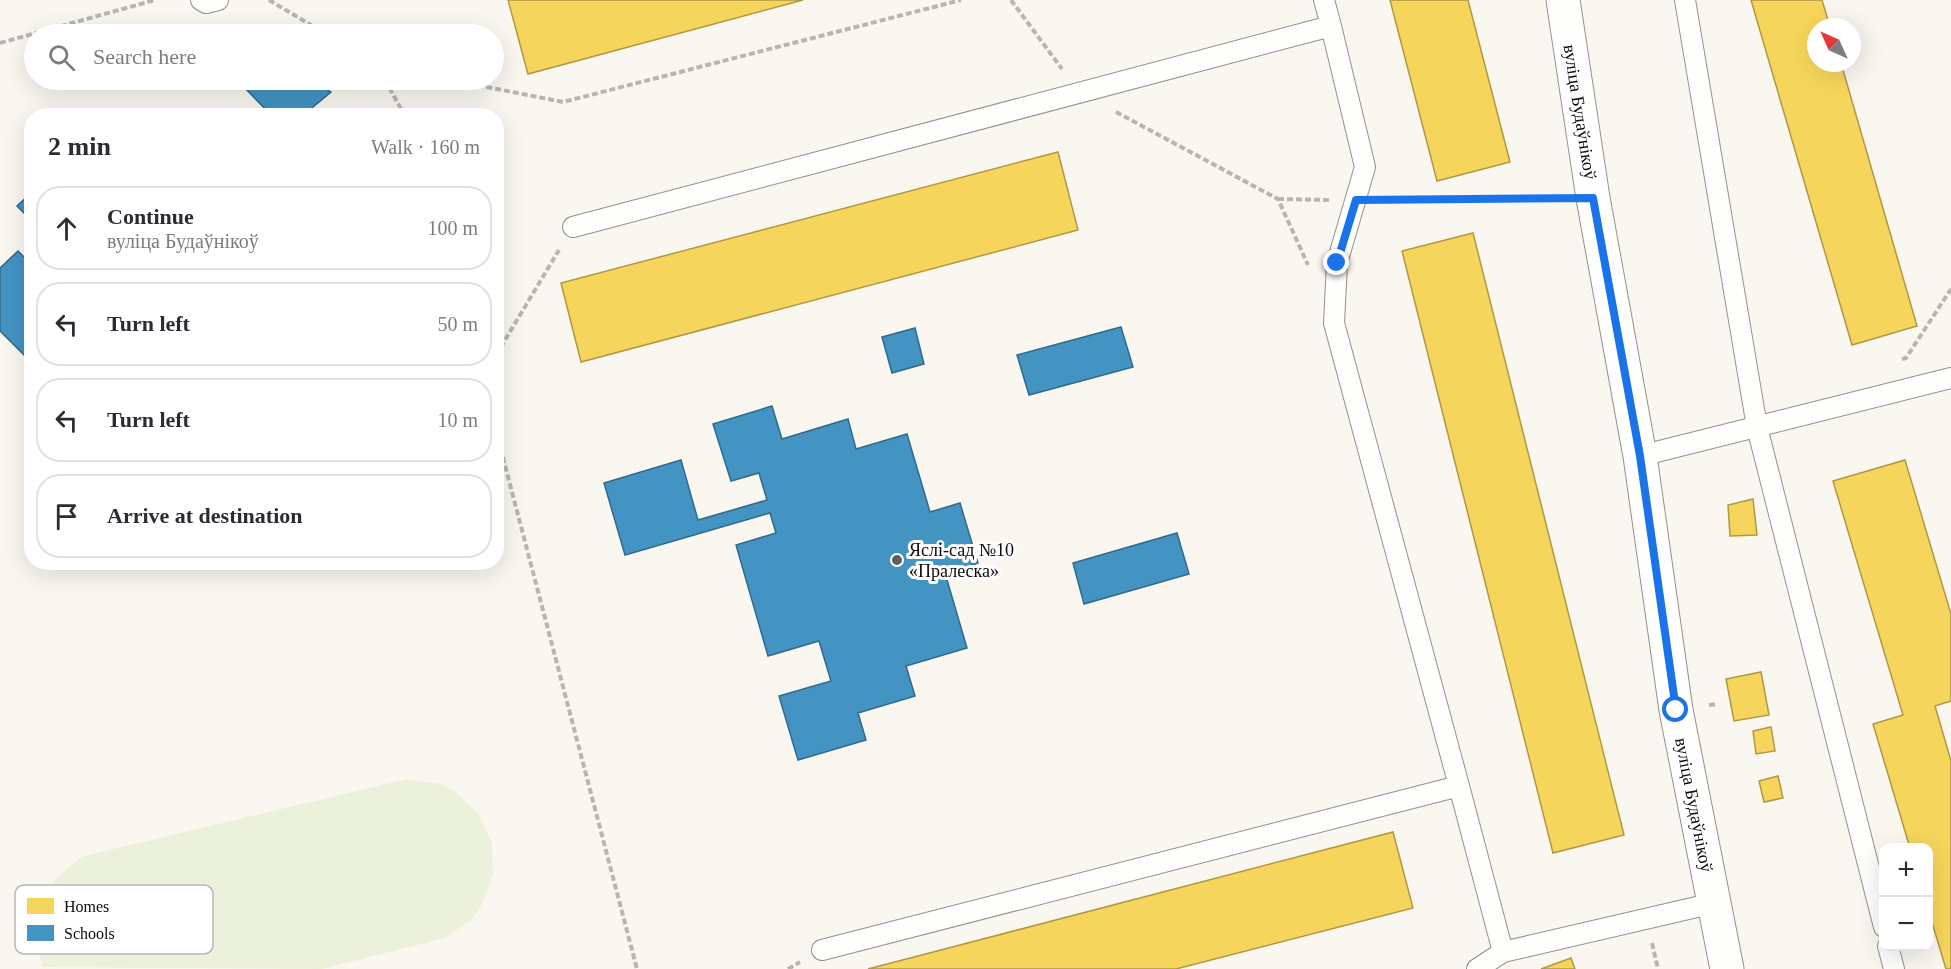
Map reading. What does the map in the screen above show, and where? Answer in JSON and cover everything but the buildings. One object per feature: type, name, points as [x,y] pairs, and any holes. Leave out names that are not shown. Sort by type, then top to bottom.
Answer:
[{"type":"street","name":"вуліца Будаўнікоў","points":[[1563,0],[1593,198],[1640,456],[1676,710],[1727,969]]},
{"type":"lane","points":[[201,0],[206,3],[218,0]]},
{"type":"lane","points":[[1324,0],[1365,167],[1337,263],[1335,323],[1503,952]]},
{"type":"lane","points":[[1685,0],[1757,427],[1879,907]]},
{"type":"lane","points":[[573,226],[1331,26]]},
{"type":"lane","points":[[1640,456],[1951,378]]},
{"type":"lane","points":[[822,950],[1459,786]]},
{"type":"lane","points":[[1477,969],[1503,952],[1714,903]]},
{"type":"lane","points":[[1889,951],[1894,969]]},
{"type":"path","points":[[68,24],[155,0]]},
{"type":"path","points":[[269,0],[310,24]]},
{"type":"path","points":[[502,90],[563,102],[961,0]]},
{"type":"path","points":[[1011,0],[1080,93],[1278,199],[1593,198]]},
{"type":"path","points":[[0,43],[24,36]]},
{"type":"path","points":[[391,90],[401,108]]},
{"type":"path","points":[[1278,199],[1311,272]]},
{"type":"path","points":[[504,342],[573,226]]},
{"type":"path","points":[[1897,361],[1906,358],[1951,289]]},
{"type":"path","points":[[504,462],[637,969]]},
{"type":"green space","points":[[407,779],[440,784],[454,791],[478,813],[492,843],[493,875],[481,906],[472,919],[445,938],[322,969],[43,967],[39,954],[213,954],[213,885],[52,885],[69,867],[84,856]]},
{"type":"place","name":"Яслі-сад №10 «Пралеска»","points":[[897,560]]},
{"type":"route","points":[[1337,263],[1356,200],[1593,198],[1640,456],[1676,710]]}]
